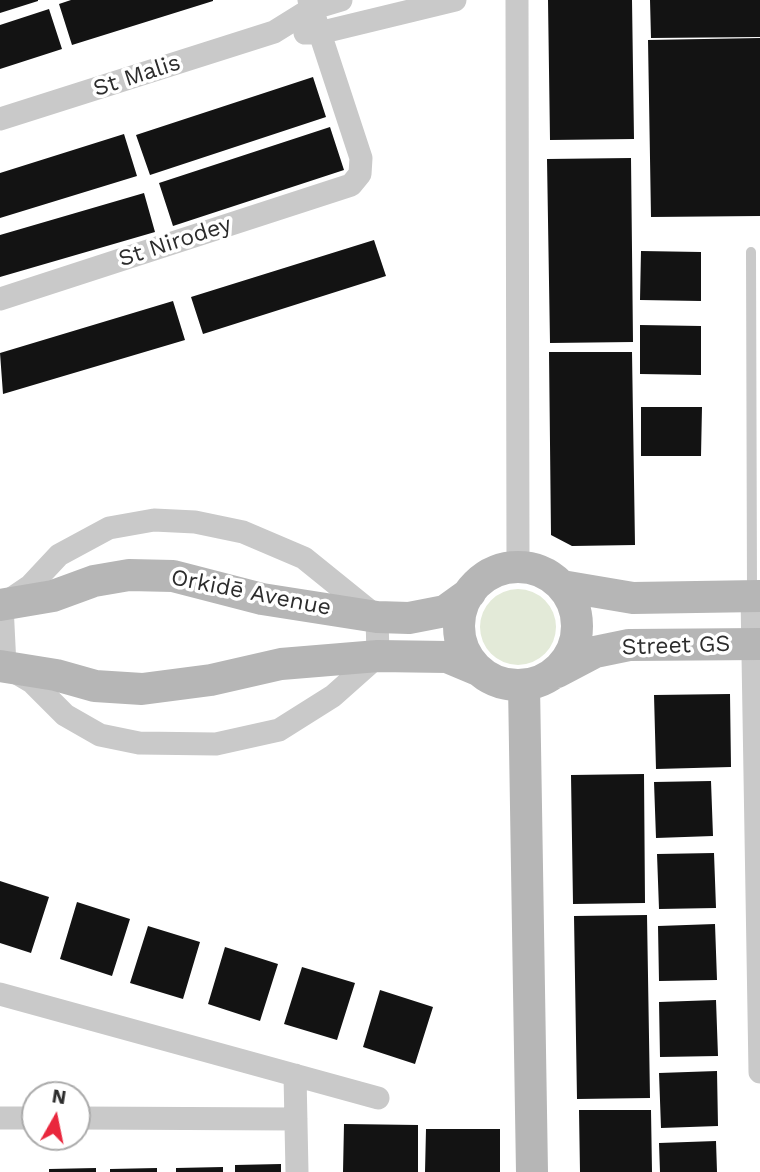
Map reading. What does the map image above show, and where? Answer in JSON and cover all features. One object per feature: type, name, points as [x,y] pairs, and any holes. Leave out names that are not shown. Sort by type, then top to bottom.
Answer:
[{"type":"street","points":[[274,32],[310,4],[341,0]]},
{"type":"street","points":[[274,32],[319,33],[455,0]]},
{"type":"street","points":[[517,0],[518,567]]},
{"type":"street","points":[[310,4],[319,33]]},
{"type":"street","name":"St Malis","points":[[0,119],[274,32]]},
{"type":"street","name":"St Nirodey","points":[[0,299],[351,186],[360,174],[361,158],[319,33]]},
{"type":"street","name":"Orkidē Avenue","points":[[1,605],[30,586],[60,555],[109,528],[154,520],[195,522],[243,532],[304,558],[377,617]]},
{"type":"street","points":[[3,666],[95,686],[142,689],[211,680],[281,664],[378,656],[447,657],[508,684],[524,685],[541,681],[556,672],[575,645],[578,629],[576,612],[562,586],[542,572],[518,567],[490,574],[470,593],[462,608],[460,633],[467,657],[478,670]]},
{"type":"street","name":"Orkidē Avenue","points":[[1,605],[52,596],[94,581],[129,575],[173,576],[262,599],[377,617],[409,618],[444,611],[470,593]]},
{"type":"street","name":"Street GS","points":[[562,586],[633,598],[756,596]]},
{"type":"street","points":[[756,596],[760,1072]]},
{"type":"street","points":[[1,605],[3,666]]},
{"type":"street","points":[[3,666],[32,682],[65,715],[100,735],[139,744],[216,744],[279,730],[333,696],[378,656],[377,617]]},
{"type":"street","name":"Street GS","points":[[556,672],[595,652],[629,645],[757,644]]},
{"type":"street","points":[[524,685],[532,1172]]},
{"type":"street","points":[[0,993],[378,1098]]},
{"type":"street","points":[[295,1075],[297,1172]]},
{"type":"street","points":[[0,1118],[21,1118]]},
{"type":"street","points":[[91,1118],[296,1119]]},
{"type":"lane","points":[[751,252],[756,596]]},
{"type":"green space","points":[[511,589],[525,589],[539,595],[550,606],[556,627],[553,642],[545,654],[525,665],[511,665],[497,659],[486,648],[480,634],[480,620],[486,606],[497,595]]},
{"type":"building","points":[[0,0],[38,0],[38,1],[0,13]]},
{"type":"building","points":[[71,0],[213,1],[72,45],[59,4]]},
{"type":"building","points":[[548,0],[632,0],[634,139],[550,140]]},
{"type":"building","points":[[650,0],[760,0],[760,37],[651,38]]},
{"type":"building","points":[[49,9],[62,49],[0,69],[0,25]]},
{"type":"building","points":[[760,38],[760,216],[651,217],[648,40]]},
{"type":"building","points":[[313,77],[326,117],[150,175],[136,135]]},
{"type":"building","points":[[330,127],[344,170],[173,226],[159,183]]},
{"type":"building","points":[[124,134],[137,176],[0,218],[0,173]]},
{"type":"building","points":[[631,158],[633,342],[550,343],[547,159]]},
{"type":"building","points":[[144,193],[155,232],[0,277],[0,235]]},
{"type":"building","points":[[374,240],[386,276],[203,334],[191,297]]},
{"type":"building","points":[[641,251],[701,252],[701,301],[640,300]]},
{"type":"building","points":[[173,301],[185,340],[3,394],[0,353]]},
{"type":"building","points":[[640,325],[701,326],[701,375],[640,374]]},
{"type":"building","points":[[549,352],[632,352],[635,545],[572,546],[551,535]]},
{"type":"building","points":[[641,407],[702,407],[701,456],[641,456]]},
{"type":"building","points":[[730,694],[731,767],[656,769],[654,695]]},
{"type":"building","points":[[644,774],[645,903],[573,904],[571,775]]},
{"type":"building","points":[[711,781],[713,836],[656,838],[654,782]]},
{"type":"building","points":[[714,853],[716,908],[659,909],[657,854]]},
{"type":"building","points":[[0,881],[49,897],[31,953],[0,943]]},
{"type":"building","points":[[77,902],[130,919],[112,976],[60,959]]},
{"type":"building","points":[[647,915],[650,1098],[577,1099],[574,916]]},
{"type":"building","points":[[715,924],[717,980],[659,981],[658,926]]},
{"type":"building","points":[[148,926],[200,942],[183,999],[130,983]]},
{"type":"building","points":[[225,947],[278,964],[260,1021],[208,1004]]},
{"type":"building","points":[[302,967],[355,983],[337,1040],[284,1024]]},
{"type":"building","points":[[380,990],[433,1007],[415,1064],[363,1047]]},
{"type":"building","points":[[716,1000],[718,1056],[660,1057],[659,1002]]},
{"type":"building","points":[[717,1071],[718,1126],[661,1128],[659,1073]]},
{"type":"building","points":[[579,1110],[651,1110],[652,1172],[580,1172]]},
{"type":"building","points":[[344,1124],[418,1125],[418,1172],[343,1172]]},
{"type":"building","points":[[426,1129],[500,1129],[500,1172],[425,1172]]},
{"type":"building","points":[[716,1141],[717,1172],[660,1172],[659,1143]]},
{"type":"building","points":[[281,1164],[281,1172],[235,1172],[235,1165]]},
{"type":"building","points":[[223,1167],[223,1172],[176,1172],[176,1168]]},
{"type":"building","points":[[96,1168],[96,1172],[49,1172],[49,1169]]},
{"type":"building","points":[[157,1168],[157,1172],[110,1172],[110,1169]]}]
